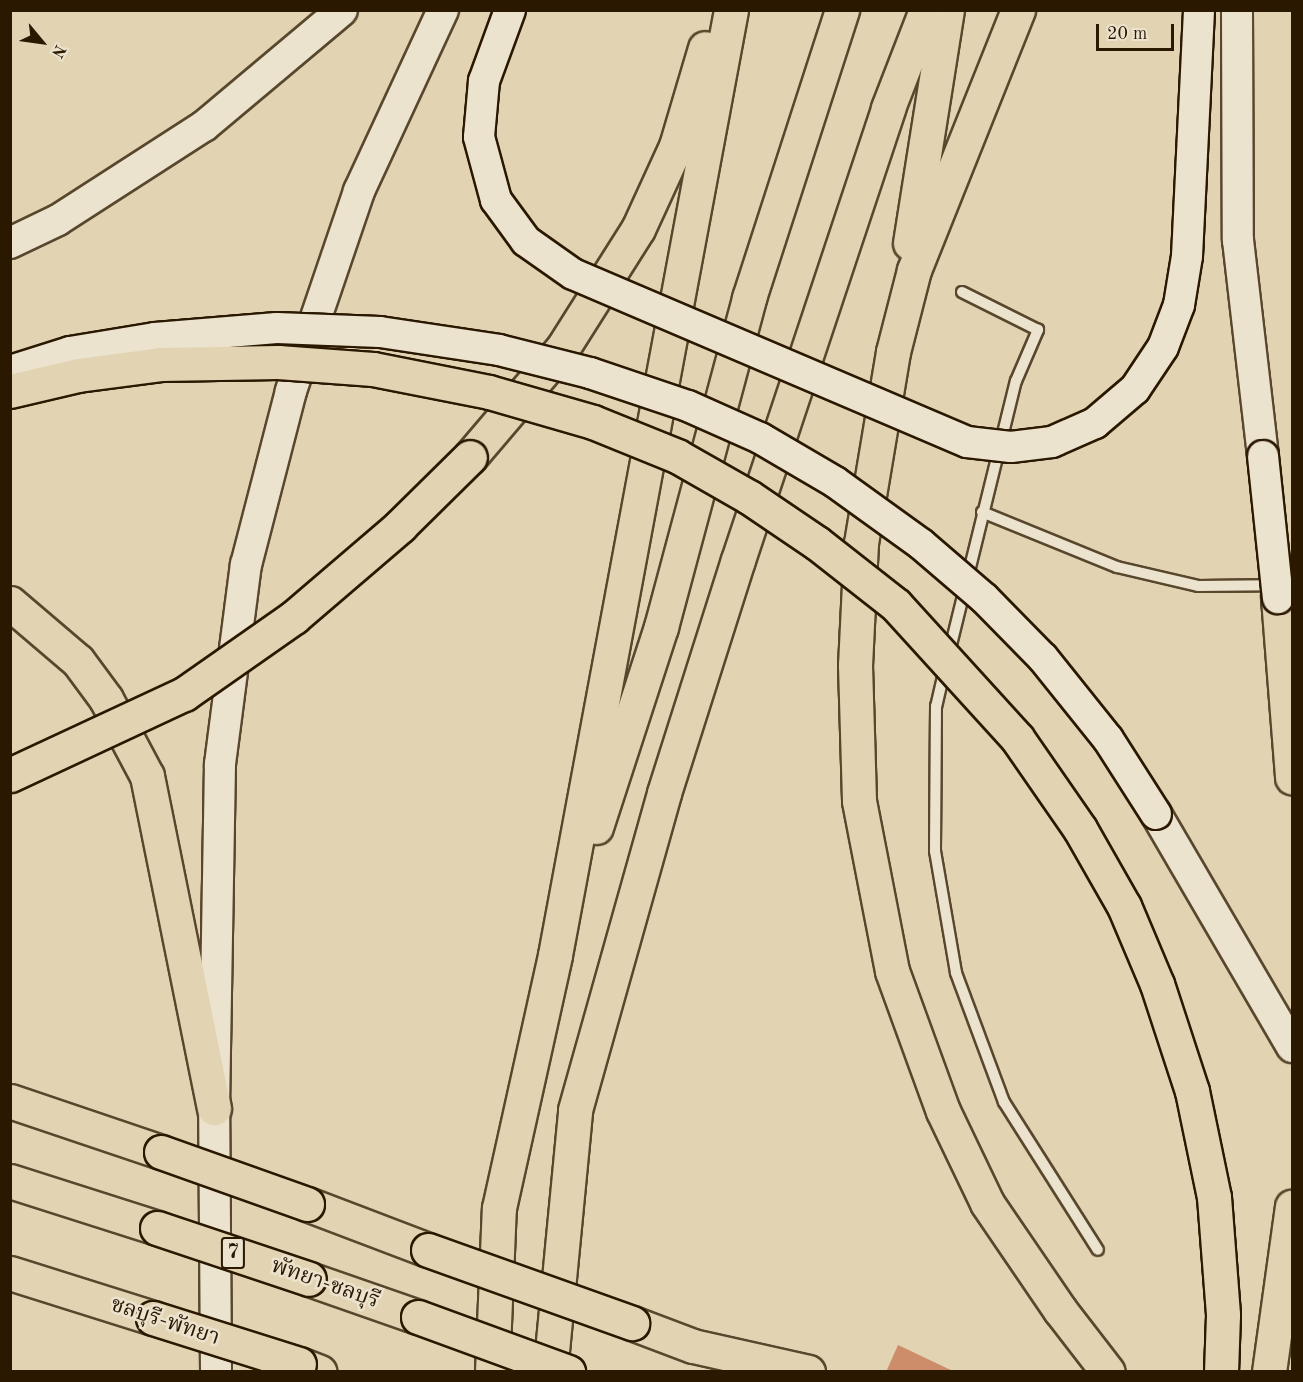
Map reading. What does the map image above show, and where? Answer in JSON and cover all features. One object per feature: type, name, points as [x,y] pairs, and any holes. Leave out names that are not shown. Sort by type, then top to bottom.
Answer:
[{"type":"main road","points":[[10,243],[58,220],[204,126],[342,10]]},
{"type":"main road","points":[[216,1371],[214,1107],[220,764],[246,565],[291,391],[359,191],[443,10]]},
{"type":"main road","points":[[510,10],[484,81],[479,137],[496,200],[526,241],[573,274],[967,442],[1011,447],[1052,442],[1095,423],[1135,389],[1163,347],[1179,305],[1187,256],[1199,10]]},
{"type":"main road","points":[[10,775],[184,694],[294,617],[400,526],[470,457],[561,349],[638,229],[676,146],[716,10]]},
{"type":"main road","points":[[492,1371],[499,1208],[555,954],[731,10]]},
{"type":"main road","points":[[555,954],[661,627],[749,298],[842,10]]},
{"type":"main road","points":[[550,1371],[575,1110],[664,793],[738,560],[888,108],[926,10]]},
{"type":"main road","points":[[947,10],[861,543],[855,665],[859,801],[892,971],[943,1111],[987,1203],[1060,1310],[1108,1371]]},
{"type":"main road","points":[[893,352],[914,270],[1018,10]]},
{"type":"main road","points":[[1237,10],[1238,240],[1285,591],[1293,689]]},
{"type":"main road","points":[[10,371],[70,352],[155,338],[277,328],[380,332],[499,350],[590,373],[688,406],[760,438],[835,482],[921,544],[984,598],[1043,658],[1108,739],[1156,814],[1293,1047]]},
{"type":"main road","points":[[10,391],[78,375],[160,364],[278,362],[373,369],[489,392],[593,422],[677,456],[769,510],[896,605],[1017,738],[1067,811],[1124,906],[1157,984],[1192,1091],[1214,1197],[1223,1315],[1221,1371]]},
{"type":"main road","points":[[1285,591],[1293,777]]},
{"type":"main road","points":[[10,603],[78,662],[106,699],[147,776],[214,1107]]},
{"type":"main road","points":[[10,1101],[307,1204],[693,1346],[808,1371]]},
{"type":"main road","name":"พัทยา-ชลบุรี","points":[[10,1181],[309,1279],[568,1371]]},
{"type":"main road","points":[[1269,1371],[1293,1207]]},
{"type":"main road","name":"ชลบุรี-พัทยา","points":[[10,1273],[310,1368]]},
{"type":"main road","points":[[216,1292],[229,1371]]},
{"type":"lane","points":[[962,292],[1038,330],[1016,381],[936,706],[935,851],[956,973],[1004,1102],[1098,1250]]},
{"type":"lane","points":[[982,512],[1117,567],[1187,584],[1285,591]]},
{"type":"building","points":[[898,1345],[955,1372],[886,1372]]}]
